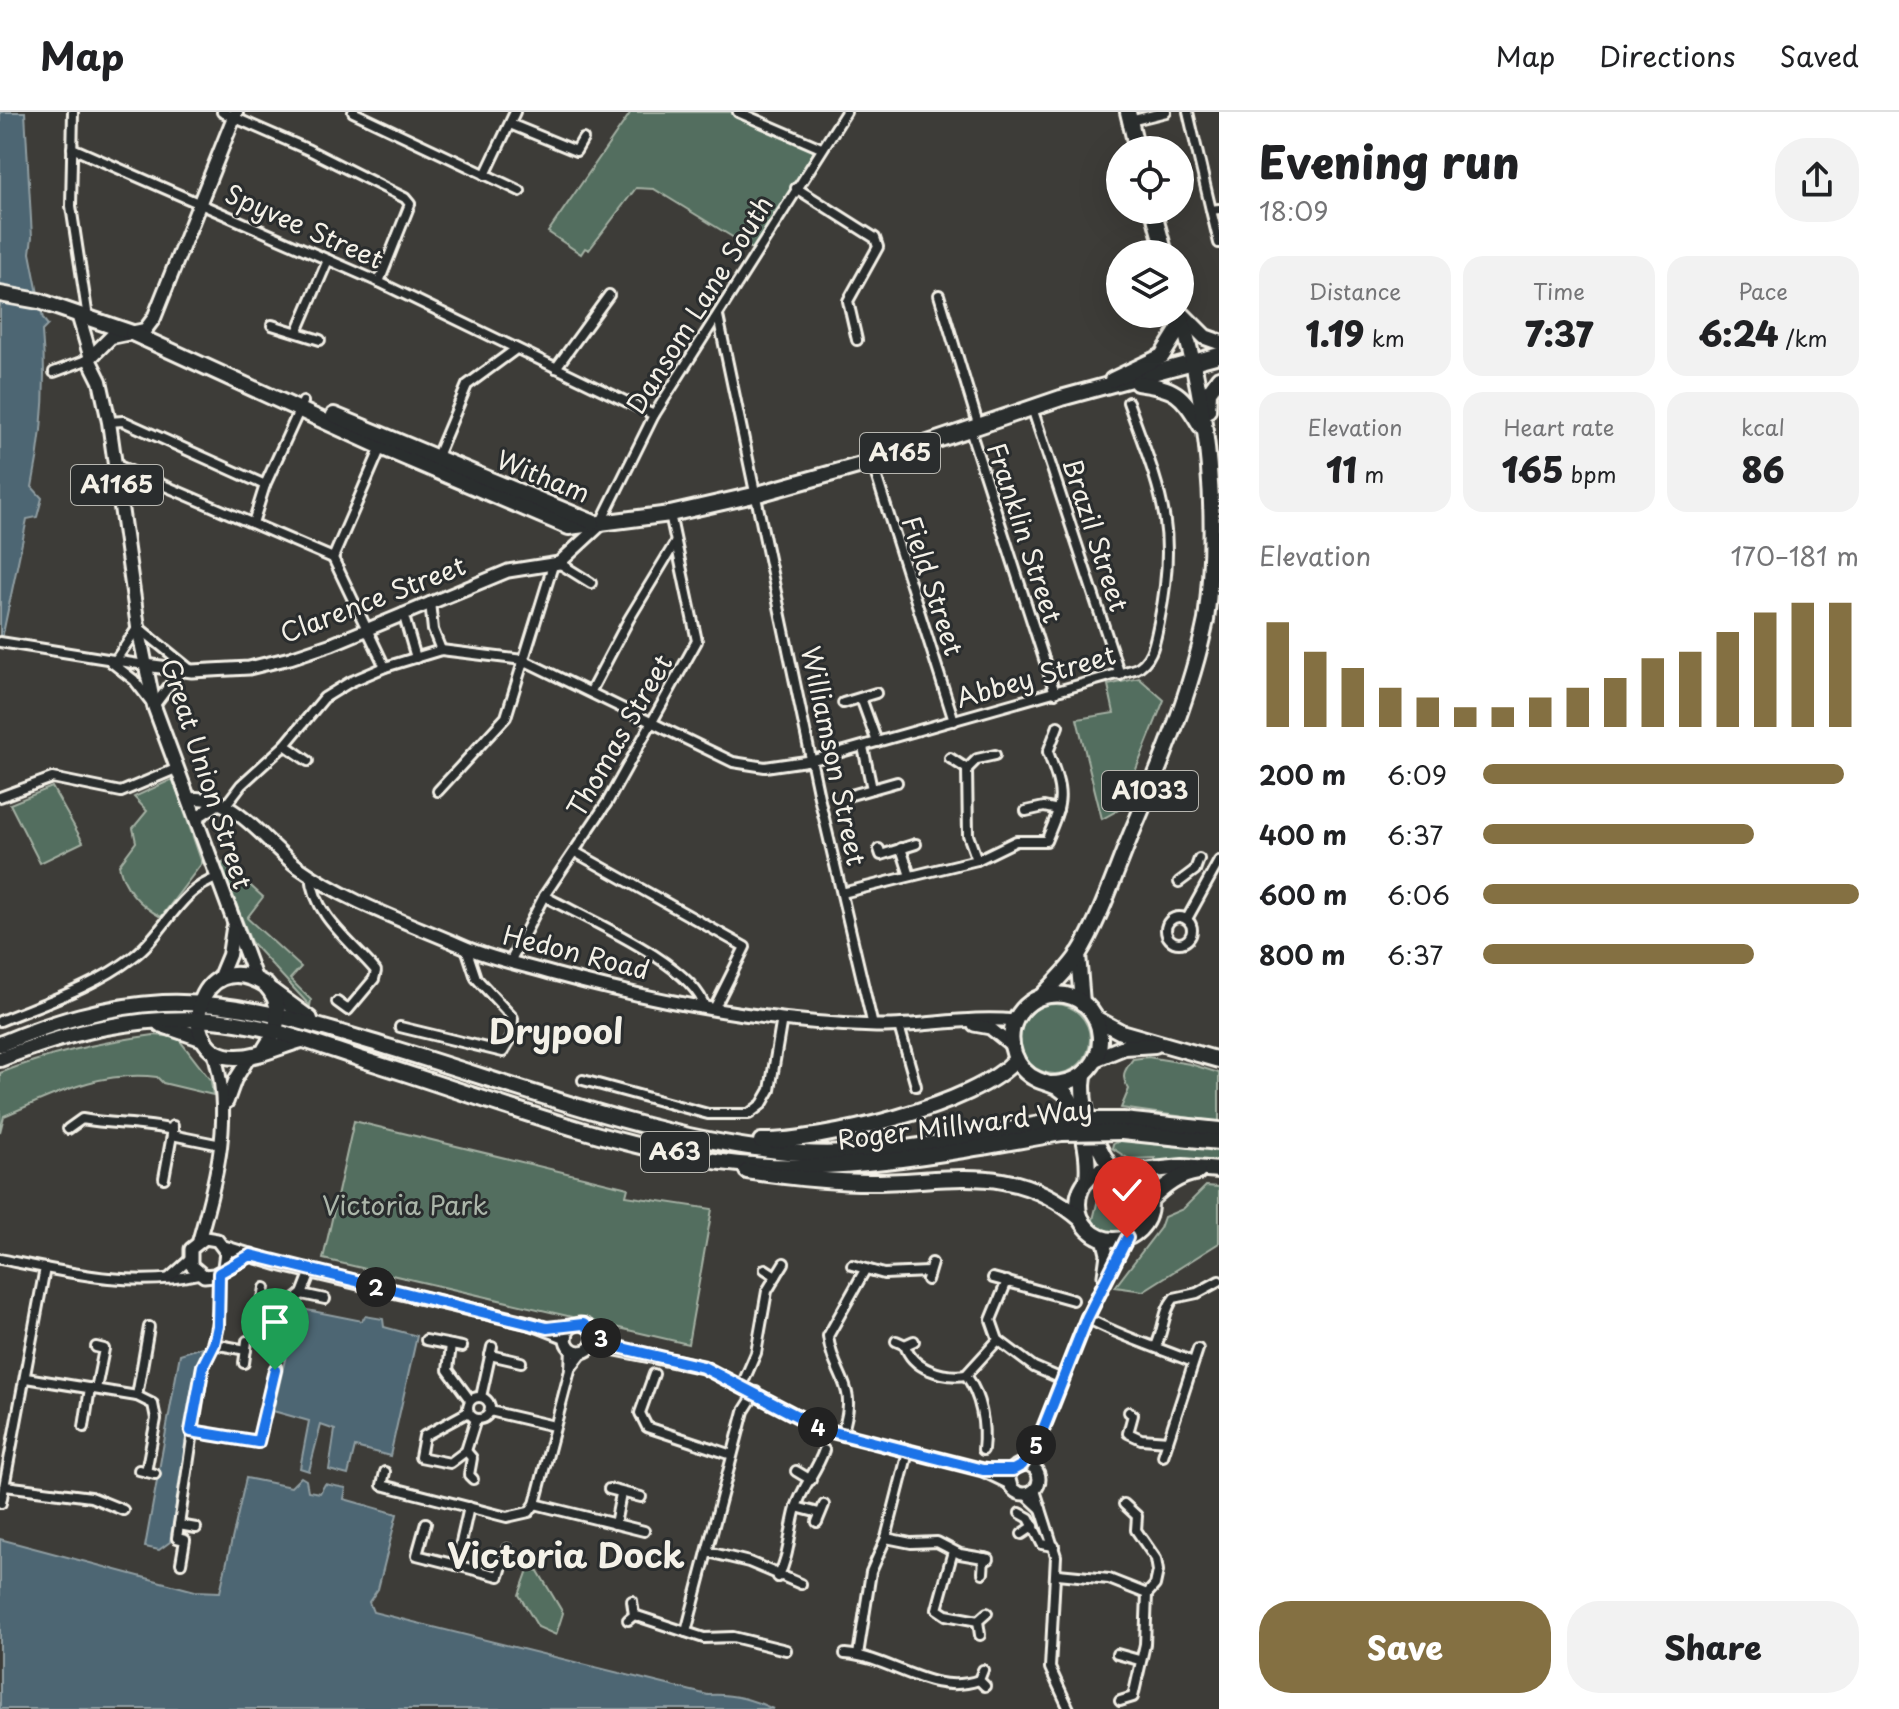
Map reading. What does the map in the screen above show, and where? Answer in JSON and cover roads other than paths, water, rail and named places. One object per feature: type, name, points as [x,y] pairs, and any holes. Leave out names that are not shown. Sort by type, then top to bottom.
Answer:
[{"type":"highway","name":"Witham","points":[[0,294],[39,301],[181,349],[569,527],[600,525]]},
{"type":"highway","points":[[1194,327],[1205,337],[1219,342]]},
{"type":"highway","points":[[1099,390],[1162,356],[1175,328]]},
{"type":"highway","name":"A1033","points":[[1015,1021],[1021,1010],[1042,996],[1078,954],[1155,777],[1212,618],[1214,516],[1207,432],[1184,328]]},
{"type":"highway","name":"A165","points":[[600,525],[670,514],[758,494],[872,462],[1032,408],[1219,355]]},
{"type":"highway","points":[[1207,432],[1209,392],[1219,378]]},
{"type":"highway","points":[[1130,382],[1159,386],[1182,397],[1207,432]]},
{"type":"highway","name":"Witham","points":[[434,464],[600,525]]},
{"type":"highway","name":"A1033","points":[[1078,954],[1082,1003]]},
{"type":"highway","points":[[208,1044],[200,1005],[219,979],[241,974],[255,978]]},
{"type":"highway","name":"Roger Millward Way","points":[[255,978],[317,1024]]},
{"type":"highway","points":[[265,1049],[277,1031],[279,1015],[272,991]]},
{"type":"highway","points":[[1042,996],[1056,994],[1082,1003],[1097,1019],[1121,1032],[1219,1060]]},
{"type":"highway","name":"Roger Millward Way","points":[[0,1044],[66,1019],[165,1003],[200,1005],[279,1015],[317,1024],[660,1129],[779,1151],[846,1153],[1061,1126],[1219,1130]]},
{"type":"highway","name":"Roger Millward Way","points":[[0,1059],[103,1026],[148,1020],[200,1005],[615,1139],[709,1160],[854,1166],[1061,1126]]},
{"type":"highway","points":[[1051,1084],[1074,1080],[1084,1074],[1097,1058],[1101,1045],[1097,1019]]},
{"type":"highway","name":"Roger Millward Way","points":[[148,1020],[208,1044],[231,1057],[250,1056]]},
{"type":"highway","points":[[1015,1021],[1014,1052],[1025,1071],[1051,1084],[1069,1098],[1087,1153],[1087,1180],[1078,1199],[1082,1220],[1103,1238],[1127,1238],[1146,1223],[1151,1199],[1148,1188],[1132,1172]]},
{"type":"highway","points":[[250,1056],[302,1040]]},
{"type":"highway","points":[[1097,1058],[1124,1047],[1163,1044]]},
{"type":"highway","name":"A63","points":[[717,1140],[785,1141],[852,1132],[993,1080],[1014,1052]]},
{"type":"highway","points":[[1084,1074],[1082,1086],[1088,1128],[1110,1167]]},
{"type":"highway","name":"Roger Millward Way","points":[[1122,1126],[1219,1142]]},
{"type":"highway","name":"A63","points":[[615,1139],[716,1167],[804,1179],[872,1182],[972,1177],[1011,1180],[1047,1195],[1082,1220]]},
{"type":"highway","points":[[1087,1180],[1110,1167],[1132,1172],[1183,1167],[1216,1170]]},
{"type":"highway","points":[[1151,1199],[1186,1174],[1216,1170]]},
{"type":"main road","points":[[90,357],[111,337],[145,330],[154,318],[230,114]]},
{"type":"main road","name":"A1165","points":[[83,316],[90,357]]},
{"type":"main road","name":"Great Union Street","points":[[90,357],[100,381],[109,422],[138,627],[154,706],[197,817],[233,926],[255,978]]},
{"type":"main road","name":"Great Union Street","points":[[219,979],[229,955],[233,926]]},
{"type":"street","points":[[73,112],[71,206],[83,316]]},
{"type":"street","points":[[353,112],[520,191]]},
{"type":"street","points":[[485,175],[515,112]]},
{"type":"street","points":[[738,112],[821,148]]},
{"type":"street","name":"Dansom Lane South","points":[[600,525],[654,415],[846,112]]},
{"type":"street","points":[[1129,117],[1166,112]]},
{"type":"street","points":[[1188,112],[1215,209],[1219,243]]},
{"type":"street","points":[[230,114],[309,150],[410,204],[379,282]]},
{"type":"street","points":[[510,124],[576,151],[583,139]]},
{"type":"street","name":"Spyvee Street","points":[[72,148],[379,282],[654,415]]},
{"type":"street","points":[[796,188],[875,238],[878,247],[873,262],[848,301],[857,340]]},
{"type":"street","points":[[297,332],[328,260]]},
{"type":"street","points":[[556,368],[609,295]]},
{"type":"street","name":"Franklin Street","points":[[939,295],[974,429],[1055,693]]},
{"type":"street","name":"Williamson Street","points":[[718,316],[873,1026]]},
{"type":"street","points":[[272,325],[320,340]]},
{"type":"street","points":[[434,464],[467,385],[516,349]]},
{"type":"street","points":[[54,372],[90,357]]},
{"type":"street","name":"Abbey Street","points":[[441,650],[523,660],[745,765],[765,767],[813,760],[1120,675],[1144,666],[1150,656],[1169,572],[1168,525],[1128,402]]},
{"type":"street","points":[[253,523],[265,485],[301,406]]},
{"type":"street","name":"Brazil Street","points":[[1032,408],[1120,675]]},
{"type":"street","points":[[109,422],[123,421],[265,485]]},
{"type":"street","points":[[333,558],[383,442]]},
{"type":"street","name":"Field Street","points":[[872,462],[954,721]]},
{"type":"street","points":[[113,463],[333,558],[385,667]]},
{"type":"street","name":"Thomas Street","points":[[510,962],[544,896],[575,852],[697,641],[670,514]]},
{"type":"street","points":[[438,791],[506,717],[556,564],[600,525]]},
{"type":"street","points":[[569,527],[578,536],[571,553]]},
{"type":"street","points":[[591,691],[629,619],[675,543]]},
{"type":"street","points":[[556,564],[591,583]]},
{"type":"street","name":"Clarence Street","points":[[2,643],[186,671],[249,668],[290,658],[508,571],[556,564]]},
{"type":"street","points":[[197,817],[221,805],[285,745],[324,698],[350,682],[385,667],[441,650],[433,630],[430,602]]},
{"type":"street","points":[[403,613],[416,658]]},
{"type":"street","points":[[138,627],[186,671],[154,706],[134,680],[112,660],[138,627]]},
{"type":"street","points":[[843,703],[876,693]]},
{"type":"street","points":[[861,698],[877,742]]},
{"type":"street","points":[[842,893],[977,860],[1016,841],[1046,841],[1062,789],[1048,744],[1058,726]]},
{"type":"street","points":[[1038,743],[1048,744]]},
{"type":"street","points":[[285,745],[308,761]]},
{"type":"street","points":[[863,747],[872,789]]},
{"type":"street","points":[[977,860],[968,835],[967,769],[977,759],[995,755]]},
{"type":"street","points":[[950,758],[967,769]]},
{"type":"street","points":[[0,797],[31,784],[65,779],[121,792],[178,768]]},
{"type":"street","points":[[851,795],[897,782]]},
{"type":"street","name":"Hedon Road","points":[[190,799],[202,797],[221,805],[311,875],[371,906],[466,948],[510,962],[710,1009],[782,1018],[873,1026],[964,1023],[991,1018],[1015,1021]]},
{"type":"street","points":[[1026,811],[1044,807],[1058,810]]},
{"type":"street","points":[[879,849],[881,855],[916,844]]},
{"type":"street","points":[[901,848],[910,876]]},
{"type":"street","points":[[544,896],[669,966],[690,982],[710,1009],[745,947],[575,852]]},
{"type":"street","points":[[1179,882],[1195,870],[1199,859]]},
{"type":"street","points":[[1187,919],[1219,861]]},
{"type":"street","points":[[1195,870],[1209,881]]},
{"type":"street","points":[[311,875],[312,891],[328,920],[376,971],[374,979],[348,1010],[337,1002]]},
{"type":"street","points":[[0,1021],[94,983],[118,968],[137,954],[196,887],[217,878]]},
{"type":"street","points":[[400,1027],[503,1052],[512,1037],[513,1018],[476,978],[466,948]]},
{"type":"street","points":[[583,1080],[708,1114],[749,1114],[762,1104],[770,1090],[782,1018]]},
{"type":"street","name":"Hedon Road","points":[[964,1023],[990,1028],[1014,1052]]},
{"type":"street","points":[[899,1026],[916,1086]]},
{"type":"street","points":[[166,1280],[189,1260],[191,1249],[199,1240],[221,1145],[225,1108],[222,1075],[208,1044]]},
{"type":"street","points":[[225,1108],[235,1080],[250,1056]]},
{"type":"street","points":[[68,1129],[82,1119],[117,1126],[138,1122],[221,1145]]},
{"type":"street","points":[[164,1178],[173,1130]]},
{"type":"street","points":[[181,1563],[185,1540],[177,1538],[191,1431],[203,1366],[214,1344],[222,1270],[227,1257],[208,1209]]},
{"type":"street","points":[[1103,1238],[1107,1254],[1103,1285]]},
{"type":"street","points":[[1030,1492],[1039,1482],[1035,1469],[1038,1442],[1062,1379],[1087,1318],[1127,1238]]},
{"type":"street","points":[[199,1240],[311,1271],[547,1328],[569,1338],[703,1367],[756,1392],[799,1419],[908,1452],[983,1470],[1015,1473],[1035,1469]]},
{"type":"street","points":[[0,1259],[121,1280],[166,1280],[222,1270],[251,1255]]},
{"type":"street","points":[[189,1260],[219,1296]]},
{"type":"street","points":[[742,1385],[756,1353],[767,1291],[784,1263]]},
{"type":"street","points":[[852,1265],[895,1274],[929,1272]]},
{"type":"street","points":[[1,1503],[45,1268]]},
{"type":"street","points":[[765,1269],[776,1276]]},
{"type":"street","points":[[842,1433],[848,1418],[848,1387],[831,1354],[828,1336],[865,1270]]},
{"type":"street","points":[[282,1341],[288,1313],[293,1301],[302,1294],[311,1271]]},
{"type":"street","points":[[993,1278],[1073,1300]]},
{"type":"street","points":[[1007,1281],[991,1320],[998,1340],[1034,1367],[1062,1379]]},
{"type":"street","points":[[1156,1346],[1164,1331],[1166,1310],[1174,1298],[1197,1293],[1219,1281]]},
{"type":"street","points":[[259,1318],[265,1288]]},
{"type":"street","points":[[302,1294],[325,1299]]},
{"type":"street","points":[[261,1307],[288,1313]]},
{"type":"street","points":[[1087,1318],[1133,1340],[1193,1362]]},
{"type":"street","points":[[385,1472],[381,1488],[507,1517],[520,1516],[535,1504],[570,1370],[569,1338],[583,1324],[590,1343]]},
{"type":"street","points":[[137,1396],[149,1327]]},
{"type":"street","points":[[426,1340],[462,1347]]},
{"type":"street","points":[[966,1375],[998,1340]]},
{"type":"street","points":[[570,1370],[590,1343]]},
{"type":"street","points":[[905,1343],[908,1355],[922,1367],[966,1375],[980,1409],[985,1432],[983,1450]]},
{"type":"street","points":[[214,1344],[246,1345],[244,1363]]},
{"type":"street","points":[[451,1345],[448,1370],[470,1400],[468,1412]]},
{"type":"street","points":[[84,1427],[104,1349],[96,1347]]},
{"type":"street","points":[[1163,1456],[1198,1349]]},
{"type":"street","points":[[481,1397],[491,1351],[521,1362]]},
{"type":"street","points":[[191,1431],[258,1442],[276,1367]]},
{"type":"street","points":[[640,1420],[642,1402],[654,1374]]},
{"type":"street","points":[[26,1378],[137,1396],[153,1404],[156,1411],[147,1472]]},
{"type":"street","points":[[686,1632],[744,1411],[756,1392]]},
{"type":"street","points":[[470,1400],[481,1397]]},
{"type":"street","points":[[468,1412],[476,1419],[485,1418],[490,1411],[489,1403],[481,1397]]},
{"type":"street","points":[[490,1411],[554,1426]]},
{"type":"street","points":[[468,1412],[424,1436],[420,1457],[450,1463],[466,1451],[476,1419]]},
{"type":"street","points":[[1121,1441],[1128,1433],[1133,1415],[1129,1412]]},
{"type":"street","points":[[629,1423],[640,1420]]},
{"type":"street","points":[[640,1420],[655,1432],[732,1455]]},
{"type":"street","points":[[1128,1433],[1141,1439],[1168,1441]]},
{"type":"street","points":[[1038,1442],[1015,1473],[1014,1490],[1030,1492],[1042,1510],[1054,1546],[1058,1574],[1050,1623],[1050,1668],[1069,1709]]},
{"type":"street","points":[[778,1577],[786,1563],[796,1507],[824,1450]]},
{"type":"street","points":[[466,1451],[472,1458],[469,1475],[473,1479]]},
{"type":"street","points":[[858,1655],[871,1572],[886,1538],[908,1452]]},
{"type":"street","points":[[796,1471],[811,1480]]},
{"type":"street","points":[[5,1486],[57,1491],[120,1508],[120,1495]]},
{"type":"street","points":[[609,1489],[641,1497]]},
{"type":"street","points":[[615,1524],[621,1494]]},
{"type":"street","points":[[535,1504],[644,1531]]},
{"type":"street","points":[[1124,1504],[1140,1514],[1136,1530],[1156,1559],[1158,1571],[1155,1585],[1147,1594],[1145,1644],[1133,1697]]},
{"type":"street","points":[[456,1565],[469,1507]]},
{"type":"street","points":[[796,1507],[820,1513]]},
{"type":"street","points":[[1020,1513],[1034,1526],[1042,1544],[1054,1546]]},
{"type":"street","points":[[426,1523],[417,1555],[499,1576],[507,1549]]},
{"type":"street","points":[[179,1525],[196,1528]]},
{"type":"street","points":[[1022,1534],[1034,1526]]},
{"type":"street","points":[[886,1538],[911,1543],[937,1542],[953,1551],[986,1559],[983,1573]]},
{"type":"street","points":[[953,1551],[937,1609],[946,1615],[978,1621]]},
{"type":"street","points":[[708,1552],[749,1562],[778,1577],[801,1584]]},
{"type":"street","points":[[1058,1574],[1109,1579],[1147,1594]]},
{"type":"street","points":[[632,1601],[631,1618],[720,1640],[733,1637],[786,1650]]},
{"type":"street","points":[[978,1621],[987,1613]]},
{"type":"street","points":[[978,1621],[980,1635]]},
{"type":"street","points":[[775,1636],[775,1649]]},
{"type":"street","points":[[845,1654],[858,1655],[928,1682],[953,1685],[982,1683],[983,1670]]},
{"type":"street","points":[[1117,1654],[1139,1660]]},
{"type":"street","points":[[1120,1701],[1133,1697]]},
{"type":"street","points":[[1133,1697],[1140,1705]]},
{"type":"water","points":[[0,112],[25,112],[32,237],[30,253],[43,319],[48,325],[42,331],[43,409],[32,487],[42,498],[37,517],[27,519],[0,648]]},
{"type":"water","points":[[297,1308],[362,1321],[365,1316],[383,1319],[384,1327],[417,1336],[390,1456],[355,1447],[348,1475],[329,1470],[335,1430],[321,1425],[309,1471],[300,1468],[309,1421],[273,1411]]},
{"type":"water","points":[[202,1347],[170,1542],[159,1550],[145,1547],[180,1354]]},
{"type":"water","points":[[301,1477],[306,1480],[308,1491],[320,1493],[325,1484],[346,1488],[344,1499],[397,1514],[378,1589],[369,1602],[373,1612],[708,1695],[741,1698],[773,1709],[0,1709],[0,1539],[195,1591],[220,1592],[246,1478],[291,1487]]},
{"type":"district","name":"Drypool","points":[[556,1032]]},
{"type":"district","name":"Victoria Dock","points":[[566,1556]]},
{"type":"park label","name":"Victoria Park","points":[[405,1206]]}]
